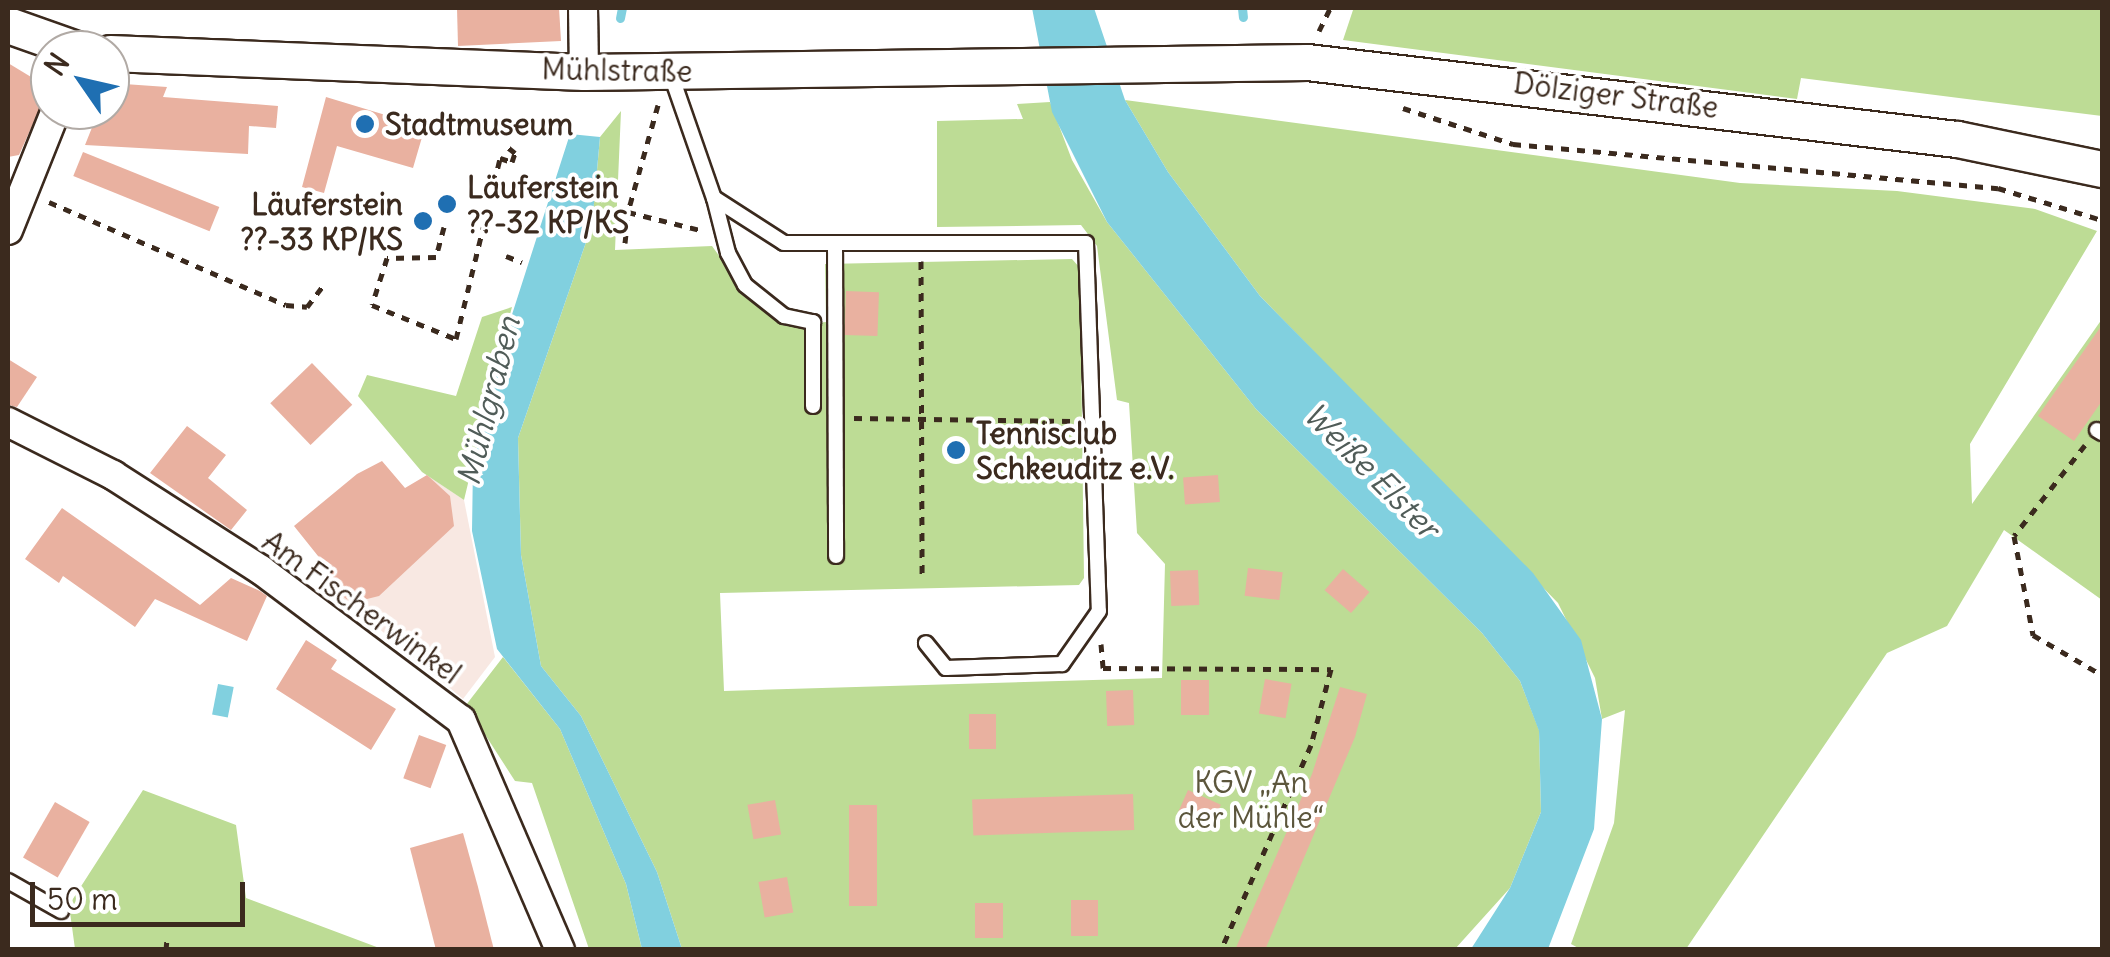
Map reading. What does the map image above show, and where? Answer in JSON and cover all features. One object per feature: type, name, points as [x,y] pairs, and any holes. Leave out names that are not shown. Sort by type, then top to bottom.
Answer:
[{"type":"street","points":[[583,8],[584,72]]},
{"type":"street","name":"Mühlstraße","points":[[130,53],[584,72],[667,80],[1125,64]]},
{"type":"street","name":"Dölziger Straße","points":[[1125,64],[1307,62],[1582,90],[1958,139],[2102,169]]},
{"type":"street","points":[[8,230],[48,130]]},
{"type":"street","name":"Am Fischerwinkel","points":[[8,422],[113,475],[261,570],[461,720],[560,950]]},
{"type":"lane","points":[[667,80],[745,284],[784,316],[813,322],[813,406]]},
{"type":"lane","points":[[714,198],[784,243],[1086,243],[1099,611],[1062,664],[946,668],[926,643]]},
{"type":"lane","points":[[835,243],[836,556]]},
{"type":"lane","points":[[8,881],[61,911]]},
{"type":"path","points":[[626,243],[628,212],[667,80]]},
{"type":"path","points":[[1388,103],[1513,144],[1998,188],[2101,220],[2101,208]]},
{"type":"path","points":[[444,227],[436,257],[386,258],[372,305],[456,339],[500,158],[512,162],[514,152],[504,144]]},
{"type":"path","points":[[23,191],[286,304],[307,306],[322,287]]},
{"type":"path","points":[[628,212],[724,236]]},
{"type":"path","points":[[921,243],[922,576]]},
{"type":"path","points":[[506,256],[522,262]]},
{"type":"path","points":[[836,417],[1073,420]]},
{"type":"path","points":[[2100,431],[2014,536],[2034,635],[2102,676]]},
{"type":"path","points":[[1099,611],[1102,668],[1331,670],[1311,745],[1221,950]]},
{"type":"path","points":[[166,950],[167,939]]},
{"type":"shaded area","points":[[427,475],[464,500],[495,657],[463,699],[310,571]]},
{"type":"green space","points":[[1346,8],[2102,8],[2102,116],[1801,78],[1797,99],[1343,40],[1353,10]]},
{"type":"green space","points":[[1125,100],[1740,183],[1897,191],[2035,209],[2097,231],[1970,444],[1972,504],[2102,319],[2102,600],[2004,530],[1947,626],[1887,653],[1686,949],[1580,949],[1571,944],[1614,823],[1625,710],[1602,719],[1595,678],[1558,603],[1260,296],[1168,172]]},
{"type":"green space","name":"KGV „An der Mühle“","points":[[1050,102],[1072,160],[1107,222],[1256,409],[1482,633],[1520,681],[1539,730],[1541,812],[1510,888],[1455,949],[682,949],[657,872],[581,716],[541,666],[521,555],[518,438],[592,225],[600,137],[621,111],[615,250],[712,246],[743,289],[785,326],[826,322],[825,264],[1072,259],[1080,268],[1084,578],[1079,585],[720,593],[724,691],[1162,678],[1165,564],[1137,533],[1129,403],[1117,400],[1097,246],[1081,225],[937,227],[937,121],[1023,119],[1017,104]]},
{"type":"green space","points":[[512,307],[464,500],[422,472],[358,396],[367,375],[456,396],[482,317]]},
{"type":"green space","points":[[503,657],[560,729],[626,884],[642,949],[589,949],[532,783],[515,781],[466,705]]},
{"type":"green space","points":[[143,790],[236,825],[246,898],[382,949],[75,949],[69,905]]},
{"type":"water","name":"Weiße Elster","points":[[1032,8],[1094,8],[1125,100],[1168,172],[1260,296],[1533,573],[1581,640],[1602,719],[1594,829],[1548,949],[1471,949],[1510,888],[1541,812],[1539,731],[1520,681],[1482,633],[1256,409],[1107,222],[1052,112]]},
{"type":"water","points":[[570,134],[600,137],[592,225],[518,438],[521,555],[541,666],[581,716],[657,872],[682,949],[642,949],[626,884],[560,729],[497,649],[472,531],[473,465],[499,355]]},
{"type":"water","points":[[218,684],[234,687],[228,717],[212,714]]},
{"type":"building","points":[[457,8],[559,8],[561,41],[458,46]]},
{"type":"building","points":[[8,63],[30,76],[30,130],[19,155],[8,157]]},
{"type":"building","points":[[130,84],[167,87],[163,97],[278,106],[276,128],[249,126],[248,154],[85,145],[91,130],[130,130]]},
{"type":"building","points":[[326,97],[425,127],[413,168],[337,146],[324,193],[302,187]]},
{"type":"building","points":[[83,152],[219,207],[210,231],[73,176]]},
{"type":"building","points":[[846,291],[879,292],[877,336],[844,335]]},
{"type":"building","points":[[2102,325],[2102,401],[2074,441],[2038,416]]},
{"type":"building","points":[[8,359],[37,377],[17,407],[8,405]]},
{"type":"building","points":[[312,363],[352,405],[311,445],[270,403]]},
{"type":"building","points":[[187,426],[226,455],[208,478],[247,510],[231,530],[150,473]]},
{"type":"building","points":[[382,461],[405,488],[427,475],[450,496],[454,526],[379,596],[351,603],[314,572],[322,561],[294,526],[357,474]]},
{"type":"building","points":[[1218,475],[1220,502],[1185,504],[1183,477]]},
{"type":"building","points":[[62,508],[200,605],[231,578],[267,596],[247,641],[155,599],[135,627],[63,576],[59,583],[25,559]]},
{"type":"building","points":[[1248,568],[1283,572],[1279,600],[1245,596]]},
{"type":"building","points":[[1343,569],[1369,592],[1351,613],[1325,590]]},
{"type":"building","points":[[1198,570],[1199,605],[1171,606],[1170,571]]},
{"type":"building","points":[[306,640],[337,660],[331,669],[396,709],[371,750],[276,689]]},
{"type":"building","points":[[1265,679],[1292,684],[1286,718],[1259,713]]},
{"type":"building","points":[[1181,680],[1209,680],[1209,715],[1181,715]]},
{"type":"building","points":[[1340,687],[1367,694],[1355,737],[1265,950],[1235,950],[1312,774]]},
{"type":"building","points":[[1133,690],[1134,725],[1107,726],[1106,691]]},
{"type":"building","points":[[969,714],[996,714],[996,749],[969,749]]},
{"type":"building","points":[[419,735],[446,745],[431,788],[403,778]]},
{"type":"building","points":[[1188,790],[1221,805],[1209,830],[1177,816]]},
{"type":"building","points":[[1133,794],[1134,830],[973,836],[972,800]]},
{"type":"building","points":[[775,800],[781,834],[754,839],[747,805]]},
{"type":"building","points":[[55,802],[90,822],[58,877],[23,857]]},
{"type":"building","points":[[849,805],[877,805],[877,906],[849,906]]},
{"type":"building","points":[[463,833],[494,950],[436,950],[410,848]]},
{"type":"building","points":[[787,877],[793,912],[765,917],[758,882]]},
{"type":"building","points":[[1071,900],[1098,900],[1098,936],[1071,936]]},
{"type":"building","points":[[975,903],[1003,903],[1003,938],[975,938]]},
{"type":"waterway","name":"Mühlgraben","points":[[620,18],[622,8]]},
{"type":"waterway","points":[[1242,8],[1243,17]]},
{"type":"place","name":"Stadtmuseum","points":[[365,124]]},
{"type":"place","name":"Läuferstein ??-32 KP/KS","points":[[447,204]]},
{"type":"place","name":"Läuferstein ??-33 KP/KS","points":[[423,221]]},
{"type":"place","name":"Tennisclub Schkeuditz e.V.","points":[[956,450]]}]
